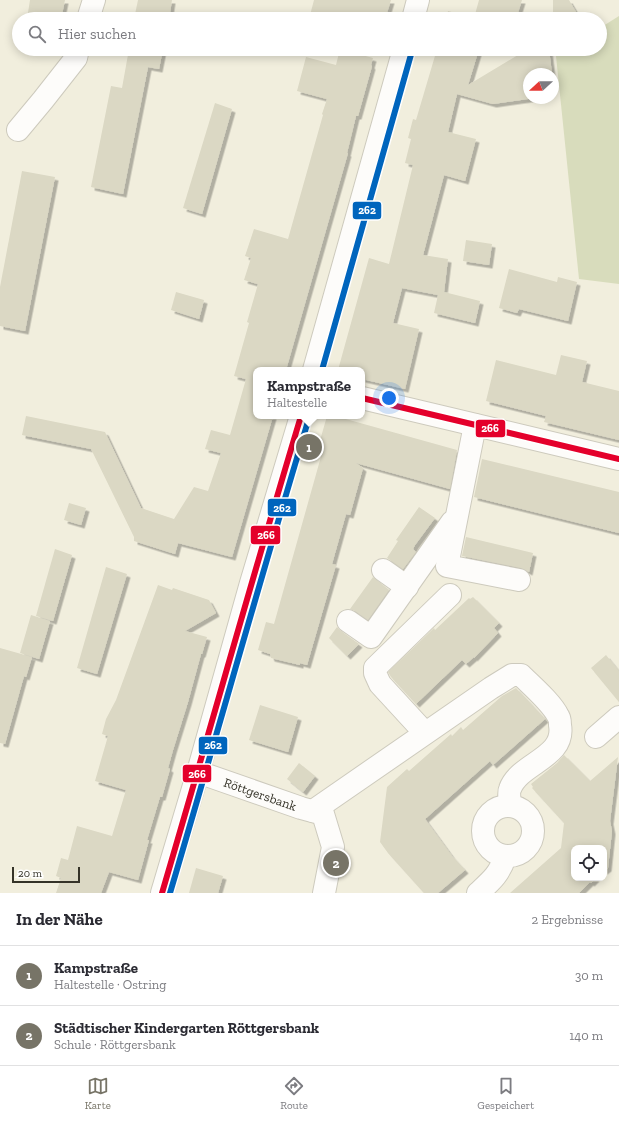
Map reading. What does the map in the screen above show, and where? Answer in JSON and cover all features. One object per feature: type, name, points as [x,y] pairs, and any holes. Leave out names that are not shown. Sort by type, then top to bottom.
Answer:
[{"type":"street","points":[[90,12],[94,0]]},
{"type":"street","points":[[415,12],[418,0]]},
{"type":"street","points":[[18,130],[76,56]]},
{"type":"street","points":[[315,367],[402,56]]},
{"type":"street","points":[[365,399],[619,459]]},
{"type":"street","points":[[162,893],[198,772],[249,590],[300,419]]},
{"type":"street","points":[[475,425],[447,566],[519,580]]},
{"type":"street","points":[[348,620],[371,637],[457,515]]},
{"type":"street","points":[[383,570],[407,586]]},
{"type":"street","points":[[425,733],[380,684],[375,673],[375,668],[450,595]]},
{"type":"street","points":[[324,893],[333,847],[318,813],[425,733],[512,675],[521,674],[548,702],[559,716],[561,731],[559,741],[551,750],[517,778],[509,790],[510,805]]},
{"type":"street","points":[[596,737],[619,717]]},
{"type":"street","name":"Röttgersbank","points":[[198,772],[318,813]]},
{"type":"street","points":[[510,805],[521,808],[530,816],[534,827],[533,839],[527,849],[517,856],[505,857],[490,850],[483,836],[484,821],[494,809],[510,805]]},
{"type":"street","points":[[478,893],[491,882],[501,869],[505,857]]},
{"type":"green space","points":[[619,16],[619,284],[579,279],[559,85],[559,68],[557,68],[556,56],[607,56],[607,24]]},
{"type":"building","points":[[30,0],[65,0],[62,12],[28,12]]},
{"type":"building","points":[[138,0],[172,0],[170,12],[135,12]]},
{"type":"building","points":[[314,0],[391,0],[387,12],[311,12]]},
{"type":"building","points":[[479,0],[522,0],[518,12],[476,12]]},
{"type":"building","points":[[553,0],[569,0],[576,12],[553,12]]},
{"type":"building","points":[[128,56],[162,56],[159,69],[148,67],[123,194],[91,187],[111,86],[122,88]]},
{"type":"building","points":[[338,56],[366,56],[373,58],[358,116],[356,116],[348,153],[287,367],[253,367],[253,419],[272,419],[232,557],[178,543],[175,554],[134,541],[134,537],[91,449],[22,435],[26,416],[105,432],[141,508],[174,519],[194,487],[208,491],[221,453],[205,449],[211,430],[230,435],[246,379],[234,376],[258,284],[244,280],[251,258],[245,256],[254,229],[288,239],[327,99],[297,91],[306,57],[336,65]]},
{"type":"building","points":[[435,56],[477,56],[468,85],[516,56],[550,56],[551,68],[523,68],[523,100],[493,104],[457,94],[448,132],[476,139],[465,181],[444,175],[423,255],[448,259],[444,292],[480,301],[475,323],[434,313],[438,295],[402,288],[393,323],[419,329],[405,389],[365,380],[365,367],[339,367],[369,258],[389,264],[413,165],[405,163],[411,139],[408,138],[413,119],[416,120]]},
{"type":"building","points":[[215,103],[232,109],[202,214],[183,208]]},
{"type":"building","points":[[22,171],[55,177],[25,331],[0,326],[0,287]]},
{"type":"building","points":[[466,240],[492,244],[489,265],[463,261]]},
{"type":"building","points":[[509,269],[557,282],[558,277],[577,282],[568,321],[519,309],[517,313],[499,308]]},
{"type":"building","points":[[176,292],[204,300],[199,319],[171,310]]},
{"type":"building","points":[[561,355],[587,361],[582,382],[619,391],[619,440],[544,422],[546,416],[486,401],[496,360],[556,375]]},
{"type":"building","points":[[326,419],[346,419],[457,450],[450,489],[356,463],[363,468],[350,515],[346,514],[332,564],[336,565],[307,665],[300,663],[300,665],[271,658],[270,654],[258,650],[266,622],[274,624],[322,453],[317,451]]},
{"type":"building","points":[[482,459],[619,492],[619,533],[474,497]]},
{"type":"building","points":[[69,503],[86,508],[81,525],[64,520]]},
{"type":"building","points":[[419,507],[435,518],[415,545],[413,549],[416,552],[403,569],[387,558],[398,541],[396,540]]},
{"type":"building","points":[[466,537],[533,553],[529,572],[521,568],[462,556]]},
{"type":"building","points":[[55,549],[72,555],[53,621],[36,616]]},
{"type":"building","points":[[106,567],[127,574],[97,674],[77,668]]},
{"type":"building","points":[[373,577],[389,590],[368,620],[350,609]]},
{"type":"building","points":[[158,585],[172,590],[173,588],[209,600],[216,613],[185,631],[207,637],[173,750],[168,768],[170,769],[162,797],[160,797],[147,840],[149,840],[138,880],[109,872],[101,893],[56,893],[61,878],[56,876],[61,858],[68,860],[77,826],[112,836],[126,790],[95,781],[108,736],[102,734],[106,719],[116,700]]},
{"type":"building","points":[[473,597],[499,623],[494,628],[498,633],[474,658],[466,664],[462,660],[416,704],[388,672],[434,628],[435,630],[469,598],[470,599]]},
{"type":"building","points":[[31,615],[50,621],[39,659],[20,653]]},
{"type":"building","points":[[337,627],[359,644],[347,656],[329,638]]},
{"type":"building","points":[[0,648],[32,657],[26,677],[24,676],[5,744],[0,743]]},
{"type":"building","points":[[606,655],[619,671],[619,702],[591,668]]},
{"type":"building","points":[[516,688],[545,719],[493,765],[490,761],[425,819],[452,856],[465,870],[438,893],[424,893],[380,842],[387,787],[407,769],[409,771],[451,734],[452,736],[461,727],[463,730],[502,696]]},
{"type":"building","points":[[260,705],[298,717],[288,752],[249,740]]},
{"type":"building","points":[[564,755],[590,781],[618,757],[610,821],[612,831],[608,868],[607,869],[607,845],[571,845],[571,881],[593,881],[579,893],[510,893],[561,848],[564,823],[532,788],[533,787],[531,784],[557,763]]},
{"type":"building","points":[[299,763],[315,776],[303,792],[287,779]]},
{"type":"building","points":[[196,868],[223,876],[218,893],[189,893]]},
{"type":"transit line","name":"262","points":[[323,367],[411,56]]},
{"type":"transit line","name":"266","points":[[365,399],[619,459]]},
{"type":"transit line","name":"266","points":[[162,893],[300,419]]},
{"type":"transit line","name":"262","points":[[170,893],[309,419]]},
{"type":"place","name":"Kampstraße","points":[[309,447]]},
{"type":"place","name":"Städtischer Kindergarten Röttgersbank","points":[[336,863]]}]
